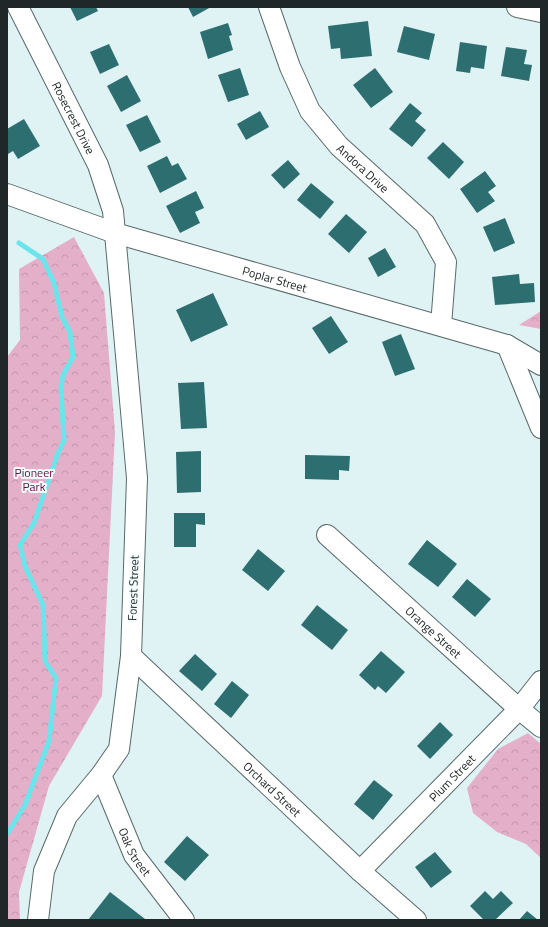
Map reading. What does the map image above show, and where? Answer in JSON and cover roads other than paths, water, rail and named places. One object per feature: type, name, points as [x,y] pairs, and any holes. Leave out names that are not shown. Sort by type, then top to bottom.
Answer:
[{"type":"street","name":"Rosecrest Drive","points":[[18,7],[98,165],[113,211],[115,232]]},
{"type":"street","name":"Andora Drive","points":[[269,7],[290,67],[310,111],[339,146],[425,224],[439,249],[446,262],[441,325]]},
{"type":"street","points":[[517,7],[541,12]]},
{"type":"street","name":"Poplar Street","points":[[7,194],[115,232],[507,344],[541,365]]},
{"type":"street","name":"Forest Street","points":[[38,920],[44,871],[67,816],[101,775],[119,749],[131,656],[137,478],[115,232]]},
{"type":"street","points":[[507,344],[541,428]]},
{"type":"street","name":"Orange Street","points":[[327,535],[519,709],[541,727]]},
{"type":"street","name":"Orchard Street","points":[[131,656],[360,871],[416,920]]},
{"type":"street","name":"Plum Street","points":[[360,871],[519,709],[541,681]]},
{"type":"street","name":"Oak Street","points":[[101,775],[134,855],[184,920]]},
{"type":"waterway","points":[[7,834],[25,805],[49,741],[56,678],[45,661],[43,605],[25,566],[20,545],[34,523],[58,453],[64,441],[61,388],[63,375],[73,357],[70,332],[62,317],[54,283],[43,259],[19,243]]},
{"type":"park label","name":"Pioneer Park","points":[[34,479]]}]
